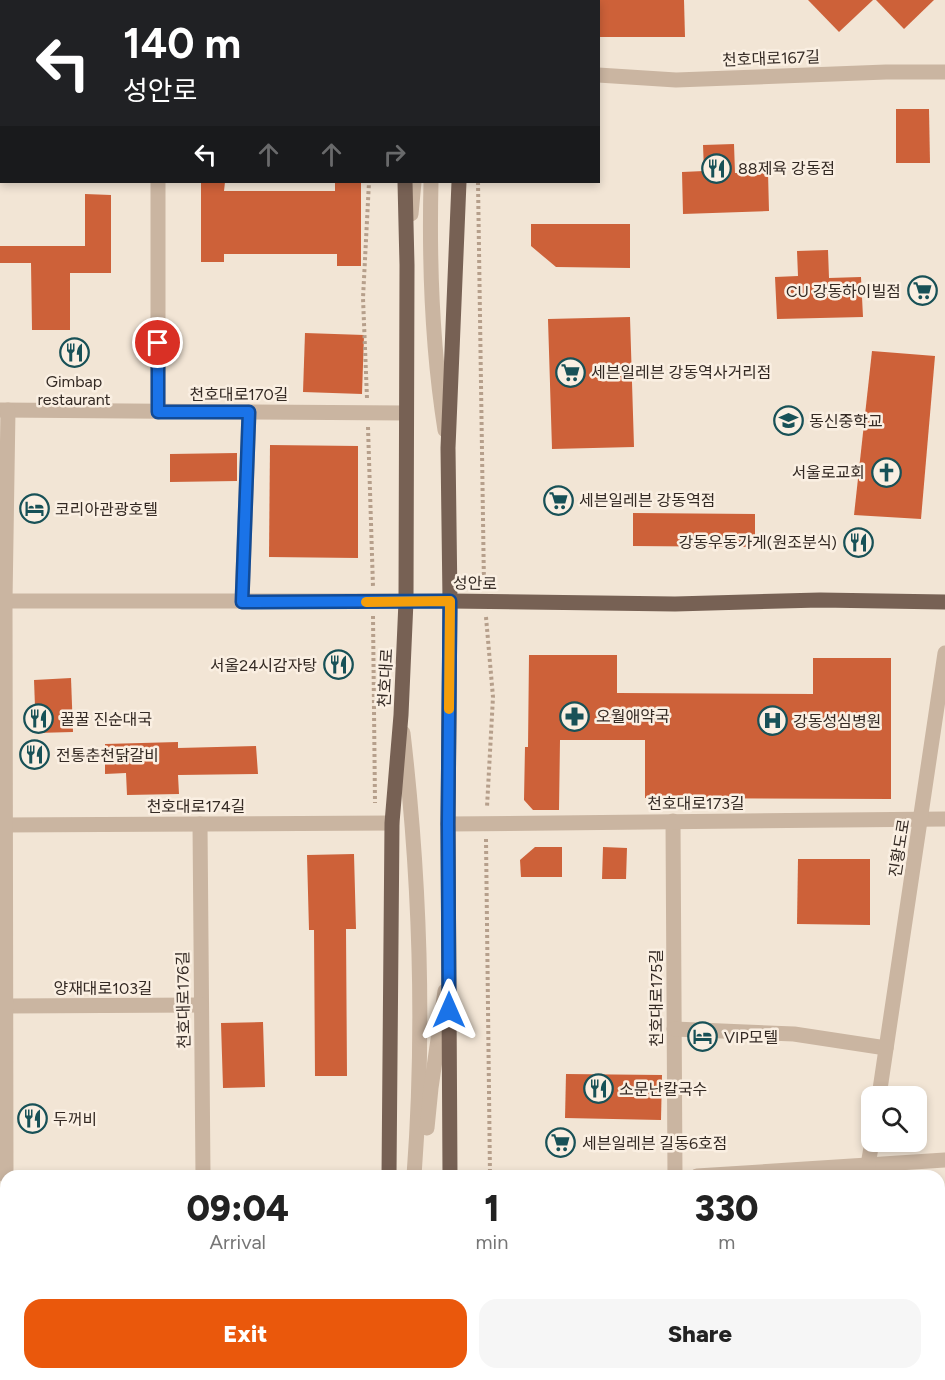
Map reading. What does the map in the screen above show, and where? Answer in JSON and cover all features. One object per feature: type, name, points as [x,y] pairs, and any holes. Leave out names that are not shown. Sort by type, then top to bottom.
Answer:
[{"type":"main road","name":"천호대로","points":[[389,1170],[392,823],[401,715],[406,601],[405,183]]},
{"type":"main road","points":[[450,1170],[448,448],[459,183]]},
{"type":"main road","name":"성안로","points":[[450,601],[675,604],[819,600],[945,602]]},
{"type":"street","name":"천호대로167길","points":[[600,75],[676,80],[945,72]]},
{"type":"street","points":[[158,183],[158,412]]},
{"type":"street","points":[[407,265],[414,183]]},
{"type":"street","points":[[431,183],[429,245],[437,381],[448,448]]},
{"type":"street","points":[[4,410],[2,601],[6,1170]]},
{"type":"street","name":"천호대로170길","points":[[4,410],[406,413]]},
{"type":"street","points":[[242,602],[249,412]]},
{"type":"street","name":"성안로","points":[[2,601],[450,601]]},
{"type":"street","name":"진황도로","points":[[880,1086],[945,653]]},
{"type":"street","points":[[401,715],[414,823],[420,959],[418,1121],[414,1170]]},
{"type":"street","name":"천호대로173길","points":[[448,824],[945,819]]},
{"type":"street","name":"천호대로175길","points":[[673,821],[675,1170]]},
{"type":"street","name":"천호대로174길","points":[[3,825],[392,823]]},
{"type":"street","name":"천호대로176길","points":[[200,824],[203,1170]]},
{"type":"street","points":[[424,1170],[431,1088],[449,963]]},
{"type":"street","name":"양재대로103길","points":[[6,1006],[201,1005]]},
{"type":"street","points":[[674,1029],[794,1034],[886,1048]]},
{"type":"street","points":[[867,1170],[870,1152]]},
{"type":"street","points":[[874,1170],[945,1160]]},
{"type":"path","points":[[369,183],[363,298],[373,602],[375,823]]},
{"type":"path","points":[[478,183],[484,601],[493,697],[486,823],[490,1170]]},
{"type":"building","points":[[600,0],[684,0],[685,37],[600,37]]},
{"type":"building","points":[[808,0],[873,0],[839,32]]},
{"type":"building","points":[[876,0],[934,0],[904,29]]},
{"type":"building","points":[[896,109],[929,109],[930,163],[896,163]]},
{"type":"building","points":[[734,144],[735,173],[768,172],[769,211],[683,214],[682,172],[704,171],[703,145]]},
{"type":"building","points":[[201,183],[225,183],[224,191],[335,191],[335,183],[361,183],[361,266],[337,266],[337,254],[224,254],[224,262],[201,262]]},
{"type":"building","points":[[85,194],[111,195],[111,273],[70,273],[70,330],[32,330],[31,263],[0,263],[0,246],[85,246]]},
{"type":"building","points":[[531,224],[630,224],[630,268],[556,267],[531,246]]},
{"type":"building","points":[[828,250],[829,278],[861,277],[863,317],[777,319],[775,277],[798,276],[797,251]]},
{"type":"building","points":[[630,317],[634,447],[552,449],[548,319]]},
{"type":"building","points":[[305,333],[364,335],[362,394],[303,392]]},
{"type":"building","points":[[872,351],[935,356],[921,519],[854,515]]},
{"type":"building","points":[[270,445],[358,446],[358,558],[269,557]]},
{"type":"building","points":[[237,453],[237,481],[170,482],[170,454]]},
{"type":"building","points":[[633,513],[755,514],[755,547],[633,546]]},
{"type":"building","name":"강동성심병원","points":[[529,655],[617,655],[617,693],[813,694],[813,658],[891,658],[891,799],[645,798],[645,740],[560,740],[559,810],[533,810],[524,800],[525,747],[528,747]]},
{"type":"building","points":[[71,678],[73,732],[36,733],[34,680]]},
{"type":"building","points":[[178,742],[178,748],[256,746],[258,774],[178,775],[179,794],[127,795],[126,773],[105,774],[105,744]]},
{"type":"building","points":[[535,847],[562,847],[562,877],[521,877],[520,860]]},
{"type":"building","points":[[603,847],[627,848],[626,879],[602,879]]},
{"type":"building","points":[[354,854],[356,929],[346,929],[347,1076],[315,1076],[314,930],[309,930],[307,855]]},
{"type":"building","points":[[798,859],[870,859],[870,925],[797,924]]},
{"type":"building","points":[[263,1022],[265,1087],[223,1088],[221,1023]]},
{"type":"building","points":[[566,1074],[662,1075],[661,1120],[565,1118]]},
{"type":"slow traffic","points":[[366,602],[450,601],[449,709]]},
{"type":"place","name":"88제육 강동점","points":[[717,168]]},
{"type":"place","name":"CU 강동하이빌점","points":[[922,291]]},
{"type":"place","name":"Gimbap restaurant","points":[[74,353]]},
{"type":"place","name":"세븐일레븐 강동역사거리점","points":[[570,372]]},
{"type":"place","name":"동신중학교","points":[[788,421]]},
{"type":"place","name":"서울로교회","points":[[886,472]]},
{"type":"place","name":"세븐일레븐 강동역점","points":[[558,500]]},
{"type":"place","name":"코리아관광호텔","points":[[34,509]]},
{"type":"place","name":"강동우동가게(원조분식)","points":[[858,542]]},
{"type":"place","name":"서울24시감자탕","points":[[338,665]]},
{"type":"place","name":"오월애약국","points":[[575,716]]},
{"type":"place","name":"꿀꿀 진순대국","points":[[39,719]]},
{"type":"place","name":"강동성심병원","points":[[772,721]]},
{"type":"place","name":"전통춘천닭갈비","points":[[35,755]]},
{"type":"place","name":"VIP모텔","points":[[703,1037]]},
{"type":"place","name":"소문난칼국수","points":[[598,1089]]},
{"type":"place","name":"두꺼비","points":[[32,1119]]},
{"type":"place","name":"세븐일레븐 길동6호점","points":[[561,1143]]},
{"type":"route","points":[[158,343],[158,412],[249,412],[242,602],[450,601],[449,1010]]}]
